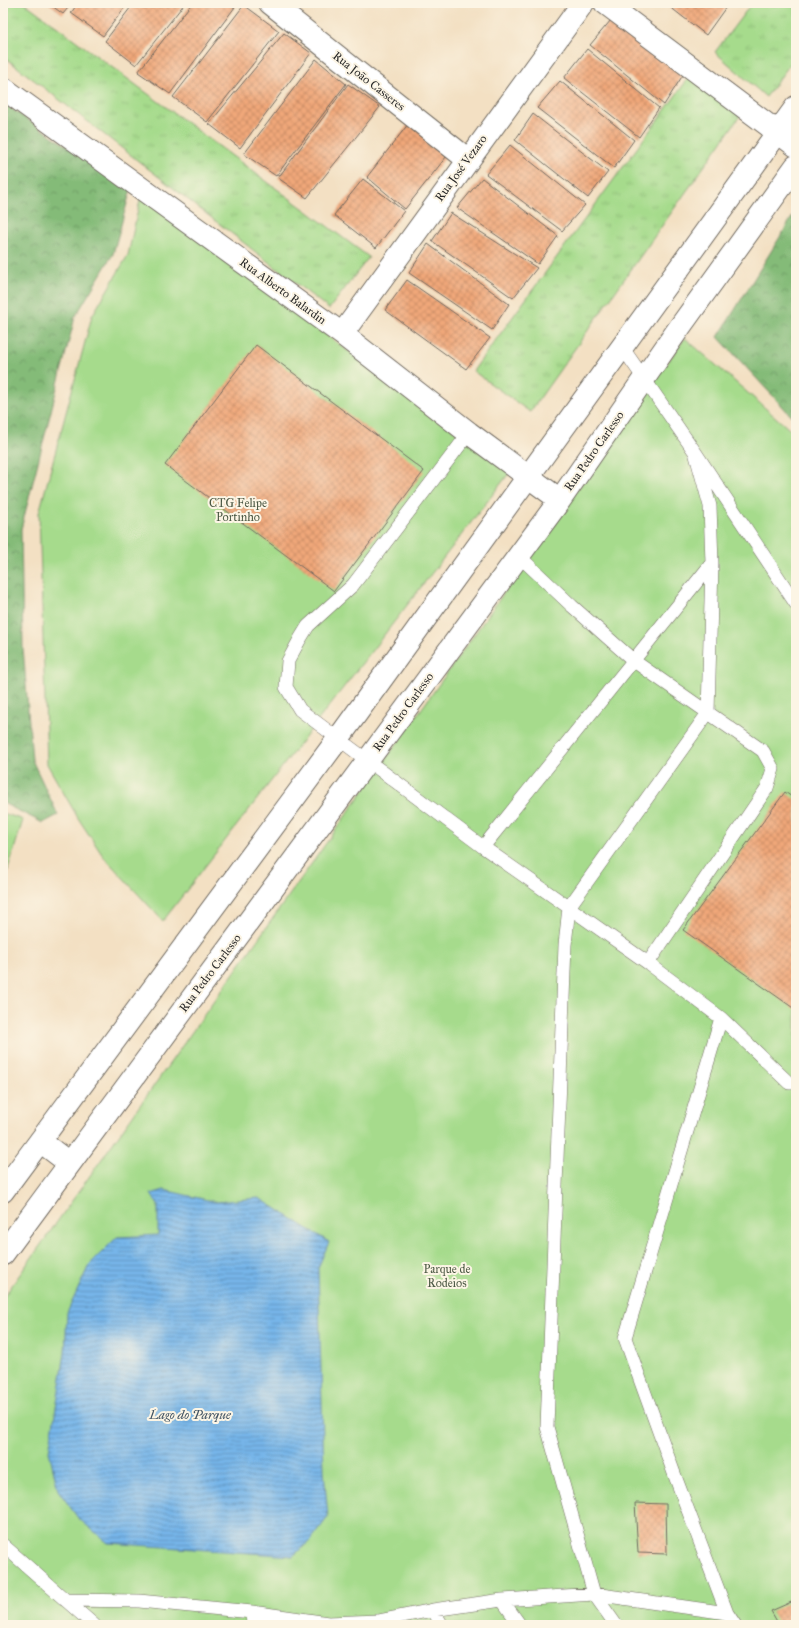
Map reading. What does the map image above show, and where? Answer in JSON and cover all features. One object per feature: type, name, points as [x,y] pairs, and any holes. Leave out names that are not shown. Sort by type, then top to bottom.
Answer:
[{"type":"street","name":"Rua João Casseres","points":[[270,3],[467,159]]},
{"type":"street","name":"Rua José Vezaro","points":[[342,334],[467,159],[583,3]]},
{"type":"street","points":[[606,3],[796,146]]},
{"type":"street","name":"Rua Alberto Balardin","points":[[3,88],[342,334],[469,433],[560,500]]},
{"type":"street","points":[[3,1191],[338,739],[796,107]]},
{"type":"street","name":"Rua Pedro Carlesso","points":[[3,1254],[560,500],[796,166]]},
{"type":"street","points":[[40,1141],[69,1163]]},
{"type":"lane","points":[[622,347],[645,378],[796,604]]},
{"type":"lane","points":[[469,433],[353,585],[308,626],[288,662],[286,687],[300,710],[483,847],[648,963],[721,1018],[789,1083],[796,1083]]},
{"type":"lane","points":[[616,1625],[594,1594],[547,1427],[566,945],[569,907],[708,713],[712,563],[710,506],[695,452]]},
{"type":"lane","points":[[518,555],[572,606],[634,661],[763,751],[773,769],[767,788],[648,963]]},
{"type":"lane","points":[[483,847],[712,563]]},
{"type":"lane","points":[[721,1018],[626,1338],[674,1476],[727,1613],[735,1625]]},
{"type":"lane","points":[[3,1545],[94,1625]]},
{"type":"lane","points":[[66,1600],[139,1601],[253,1618],[328,1624],[378,1620],[502,1600],[594,1594],[727,1613]]},
{"type":"lane","points":[[502,1600],[520,1625]]},
{"type":"lane","points":[[433,1610],[442,1625]]},
{"type":"green space","points":[[3,3],[25,3],[369,257],[329,309],[3,56]]},
{"type":"green space","points":[[752,3],[796,3],[796,56],[766,97],[715,52]]},
{"type":"green space","points":[[690,76],[742,113],[530,412],[473,371]]},
{"type":"green space","points":[[3,103],[131,189],[113,254],[75,317],[21,529],[23,647],[32,760],[58,815],[43,823],[3,803]]},
{"type":"green space","name":"CTG Felipe Portinho","points":[[141,196],[510,472],[163,921],[103,856],[78,818],[47,764],[39,513],[92,316],[128,255]]},
{"type":"green space","points":[[796,211],[796,421],[718,337]]},
{"type":"green space","name":"Parque de Rodeios","points":[[685,338],[796,435],[796,1625],[3,1625],[3,1298]]},
{"type":"green space","points":[[3,813],[23,820],[3,886]]},
{"type":"water","name":"Lago do Parque","points":[[164,1190],[216,1202],[259,1198],[329,1242],[318,1268],[324,1471],[328,1517],[311,1540],[293,1556],[108,1543],[78,1518],[58,1490],[49,1451],[65,1353],[67,1313],[89,1265],[117,1237],[158,1235],[158,1205],[151,1194]]},
{"type":"building","points":[[48,3],[72,3],[63,14]]},
{"type":"building","points":[[78,3],[128,3],[103,36],[71,13]]},
{"type":"building","points":[[134,3],[185,3],[136,65],[105,41]]},
{"type":"building","points":[[192,3],[238,3],[170,94],[138,72]]},
{"type":"building","points":[[665,3],[721,3],[726,7],[706,35]]},
{"type":"building","points":[[244,5],[279,31],[207,122],[173,97]]},
{"type":"building","points":[[611,20],[683,75],[664,105],[590,45]]},
{"type":"building","points":[[284,33],[311,53],[240,148],[209,124]]},
{"type":"building","points":[[587,49],[659,108],[639,137],[564,78]]},
{"type":"building","points":[[316,59],[346,84],[276,176],[244,154]]},
{"type":"building","points":[[560,81],[634,140],[614,168],[537,108]]},
{"type":"building","points":[[348,84],[380,107],[307,198],[278,178]]},
{"type":"building","points":[[533,114],[608,172],[588,198],[515,140]]},
{"type":"building","points":[[409,123],[450,152],[405,209],[367,177]]},
{"type":"building","points":[[510,145],[585,205],[562,231],[486,174]]},
{"type":"building","points":[[482,178],[558,236],[538,264],[457,208]]},
{"type":"building","points":[[363,179],[404,211],[376,248],[334,215]]},
{"type":"building","points":[[451,213],[537,268],[513,298],[432,241]]},
{"type":"building","points":[[428,244],[509,304],[492,330],[409,273]]},
{"type":"building","points":[[407,280],[490,338],[466,369],[385,310]]},
{"type":"building","name":"CTG Felipe Portinho","points":[[256,345],[424,471],[334,591],[165,465]]},
{"type":"building","points":[[785,792],[796,800],[796,1010],[683,930]]},
{"type":"building","points":[[635,1503],[666,1504],[667,1554],[638,1553]]},
{"type":"building","points":[[796,1600],[796,1625],[779,1625],[771,1611]]}]
